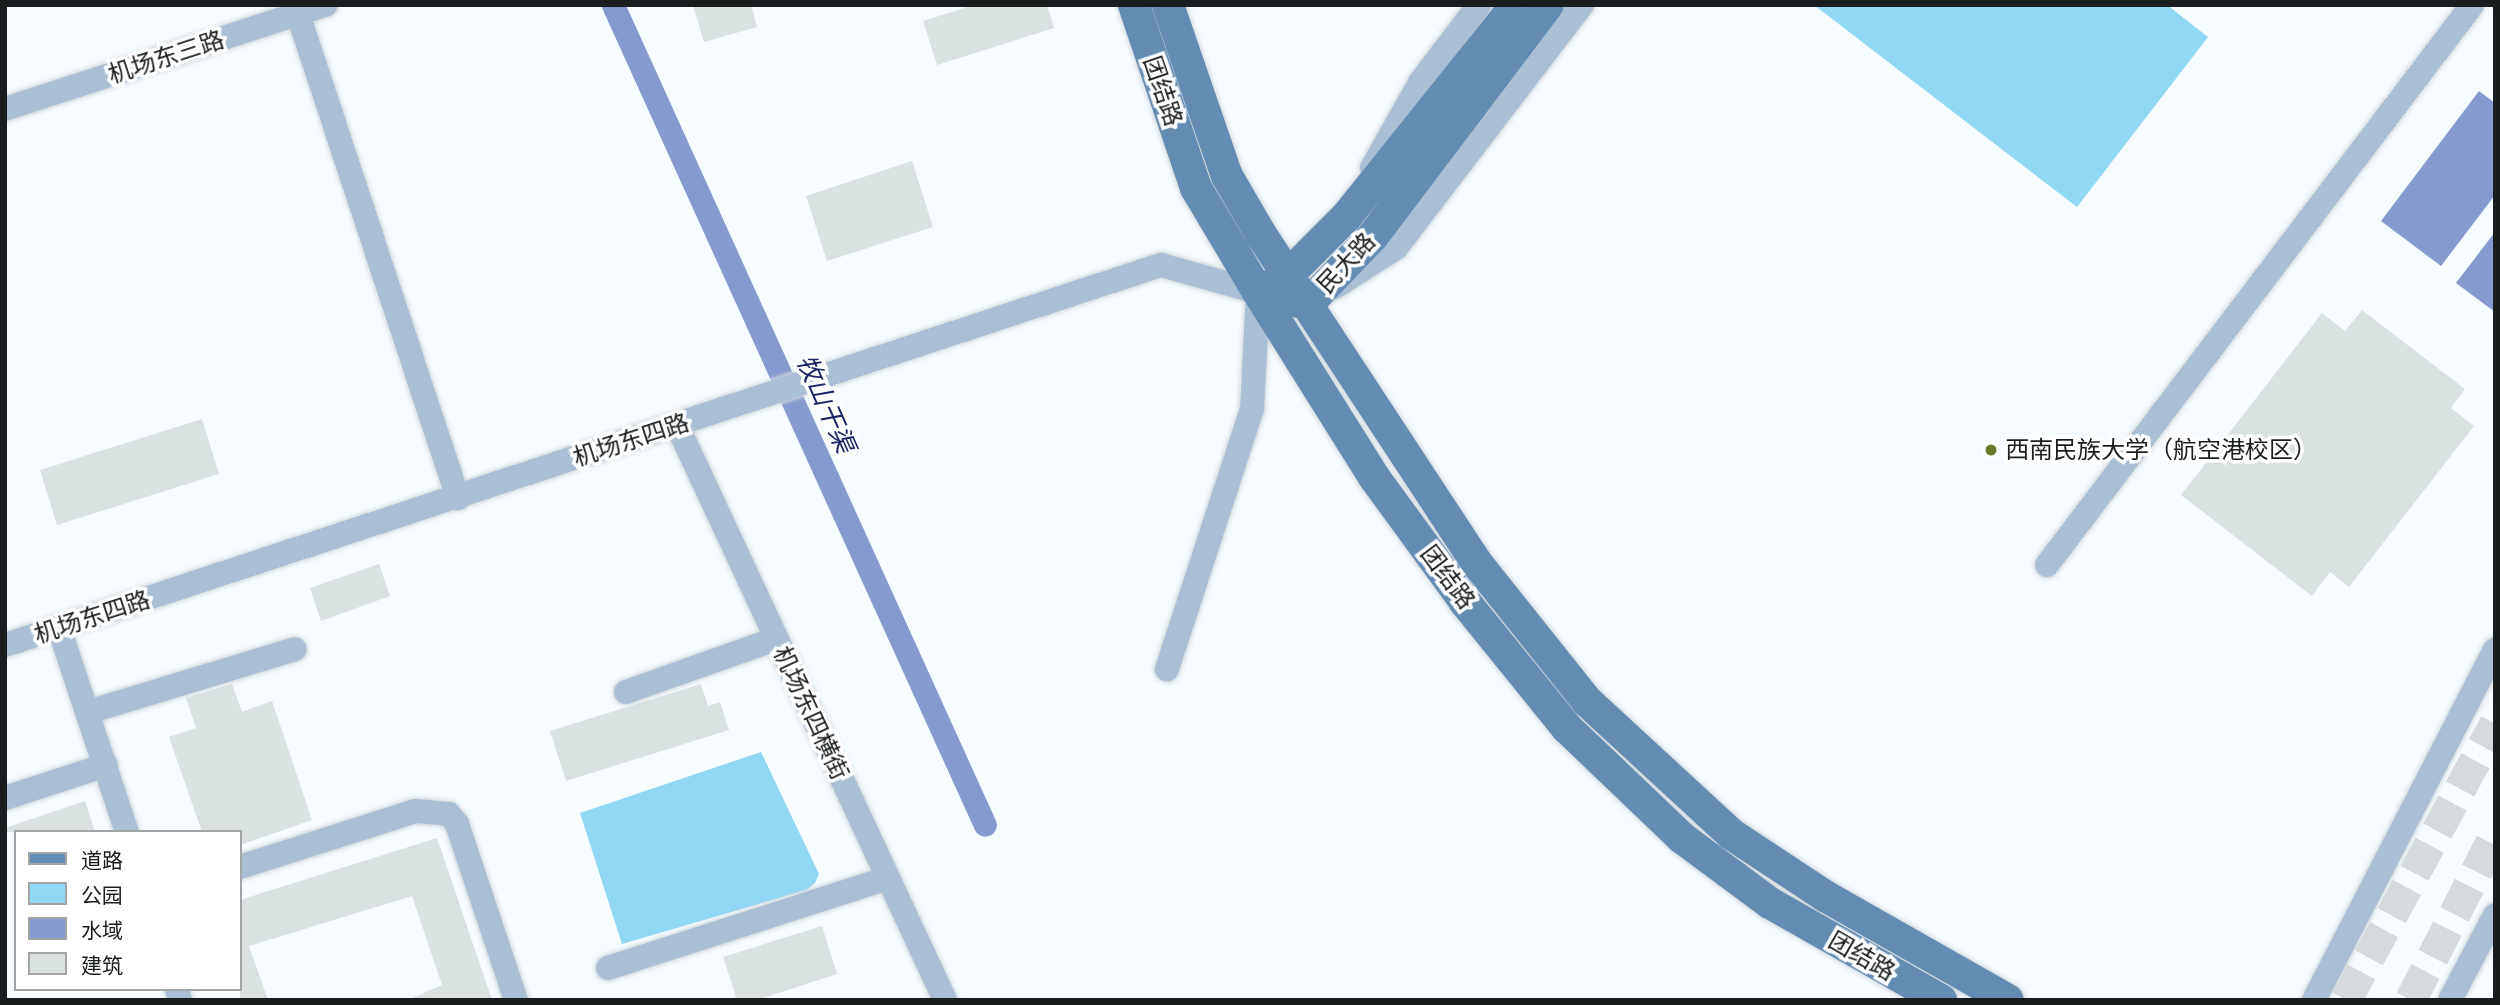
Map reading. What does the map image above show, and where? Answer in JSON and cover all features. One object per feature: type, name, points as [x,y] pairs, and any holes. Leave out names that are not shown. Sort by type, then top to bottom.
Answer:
[{"type":"main road","name":"团结路","points":[[1134,5],[1196,188],[1258,292],[1374,477],[1465,602],[1567,728],[1682,838],[1770,902],[1941,1000]]},
{"type":"main road","name":"团结路","points":[[1168,5],[1227,176],[1288,275],[1476,562],[1587,701],[1731,834],[1825,896],[2008,1000]]},
{"type":"main road","name":"民大路","points":[[1258,292],[1288,275],[1347,216],[1516,5]]},
{"type":"main road","name":"民大路","points":[[1258,292],[1307,304],[1373,236],[1548,5]]},
{"type":"street","name":"机场东三路","points":[[5,109],[326,5]]},
{"type":"street","points":[[1347,216],[1420,80],[1479,5]]},
{"type":"street","points":[[1307,304],[1396,248],[1582,5]]},
{"type":"street","points":[[2047,565],[2472,5]]},
{"type":"street","points":[[298,14],[458,498]]},
{"type":"street","name":"机场东四路","points":[[5,645],[1161,265],[1258,292]]},
{"type":"street","points":[[1167,669],[1252,409],[1258,292]]},
{"type":"street","name":"机场东四横街","points":[[677,425],[945,1000]]},
{"type":"street","points":[[59,628],[126,830]]},
{"type":"street","points":[[626,692],[776,639]]},
{"type":"street","points":[[88,712],[295,649]]},
{"type":"street","points":[[2314,1000],[2495,650]]},
{"type":"street","points":[[5,798],[106,765]]},
{"type":"street","points":[[242,866],[416,811],[449,814],[457,824],[516,1000]]},
{"type":"street","points":[[608,968],[888,878]]},
{"type":"street","points":[[2450,1000],[2495,915]]},
{"type":"green space","points":[[1814,5],[2167,5],[2208,37],[2077,207]]},
{"type":"green space","points":[[761,752],[819,874],[815,883],[807,890],[622,944],[580,813]]},
{"type":"water","points":[[2479,91],[2495,103],[2495,195],[2441,266],[2381,221]]},
{"type":"water","points":[[2495,232],[2495,312],[2456,283]]},
{"type":"building","points":[[693,5],[751,5],[757,27],[704,42]]},
{"type":"building","points":[[974,5],[1047,5],[1054,28],[937,65],[923,21]]},
{"type":"building","points":[[912,161],[933,227],[827,261],[806,196]]},
{"type":"building","points":[[2362,310],[2465,389],[2451,408],[2474,426],[2349,587],[2330,572],[2312,596],[2181,495],[2322,313],[2345,331]]},
{"type":"building","points":[[202,419],[219,474],[57,525],[40,470]]},
{"type":"building","points":[[379,564],[390,596],[321,621],[310,588]]},
{"type":"building","points":[[232,684],[242,712],[272,701],[312,820],[242,844],[242,830],[201,830],[169,737],[196,728],[186,698]]},
{"type":"building","points":[[701,684],[708,706],[720,702],[729,730],[566,781],[550,731]]},
{"type":"building","points":[[85,801],[94,830],[5,832],[5,828]]},
{"type":"building","points":[[437,838],[492,1000],[408,1000],[442,985],[412,896],[249,946],[268,1000],[240,1000],[242,899]]},
{"type":"building","points":[[822,926],[837,974],[757,1000],[737,1000],[723,957]]},
{"type":"waterway","name":"牧山干渠","points":[[613,5],[985,825]]},
{"type":"tunnel","points":[[2346,1000],[2495,724]]},
{"type":"tunnel","points":[[2411,1000],[2495,835]]},
{"type":"place","name":"西南民族大学（航空港校区）","points":[[1991,450]]}]
